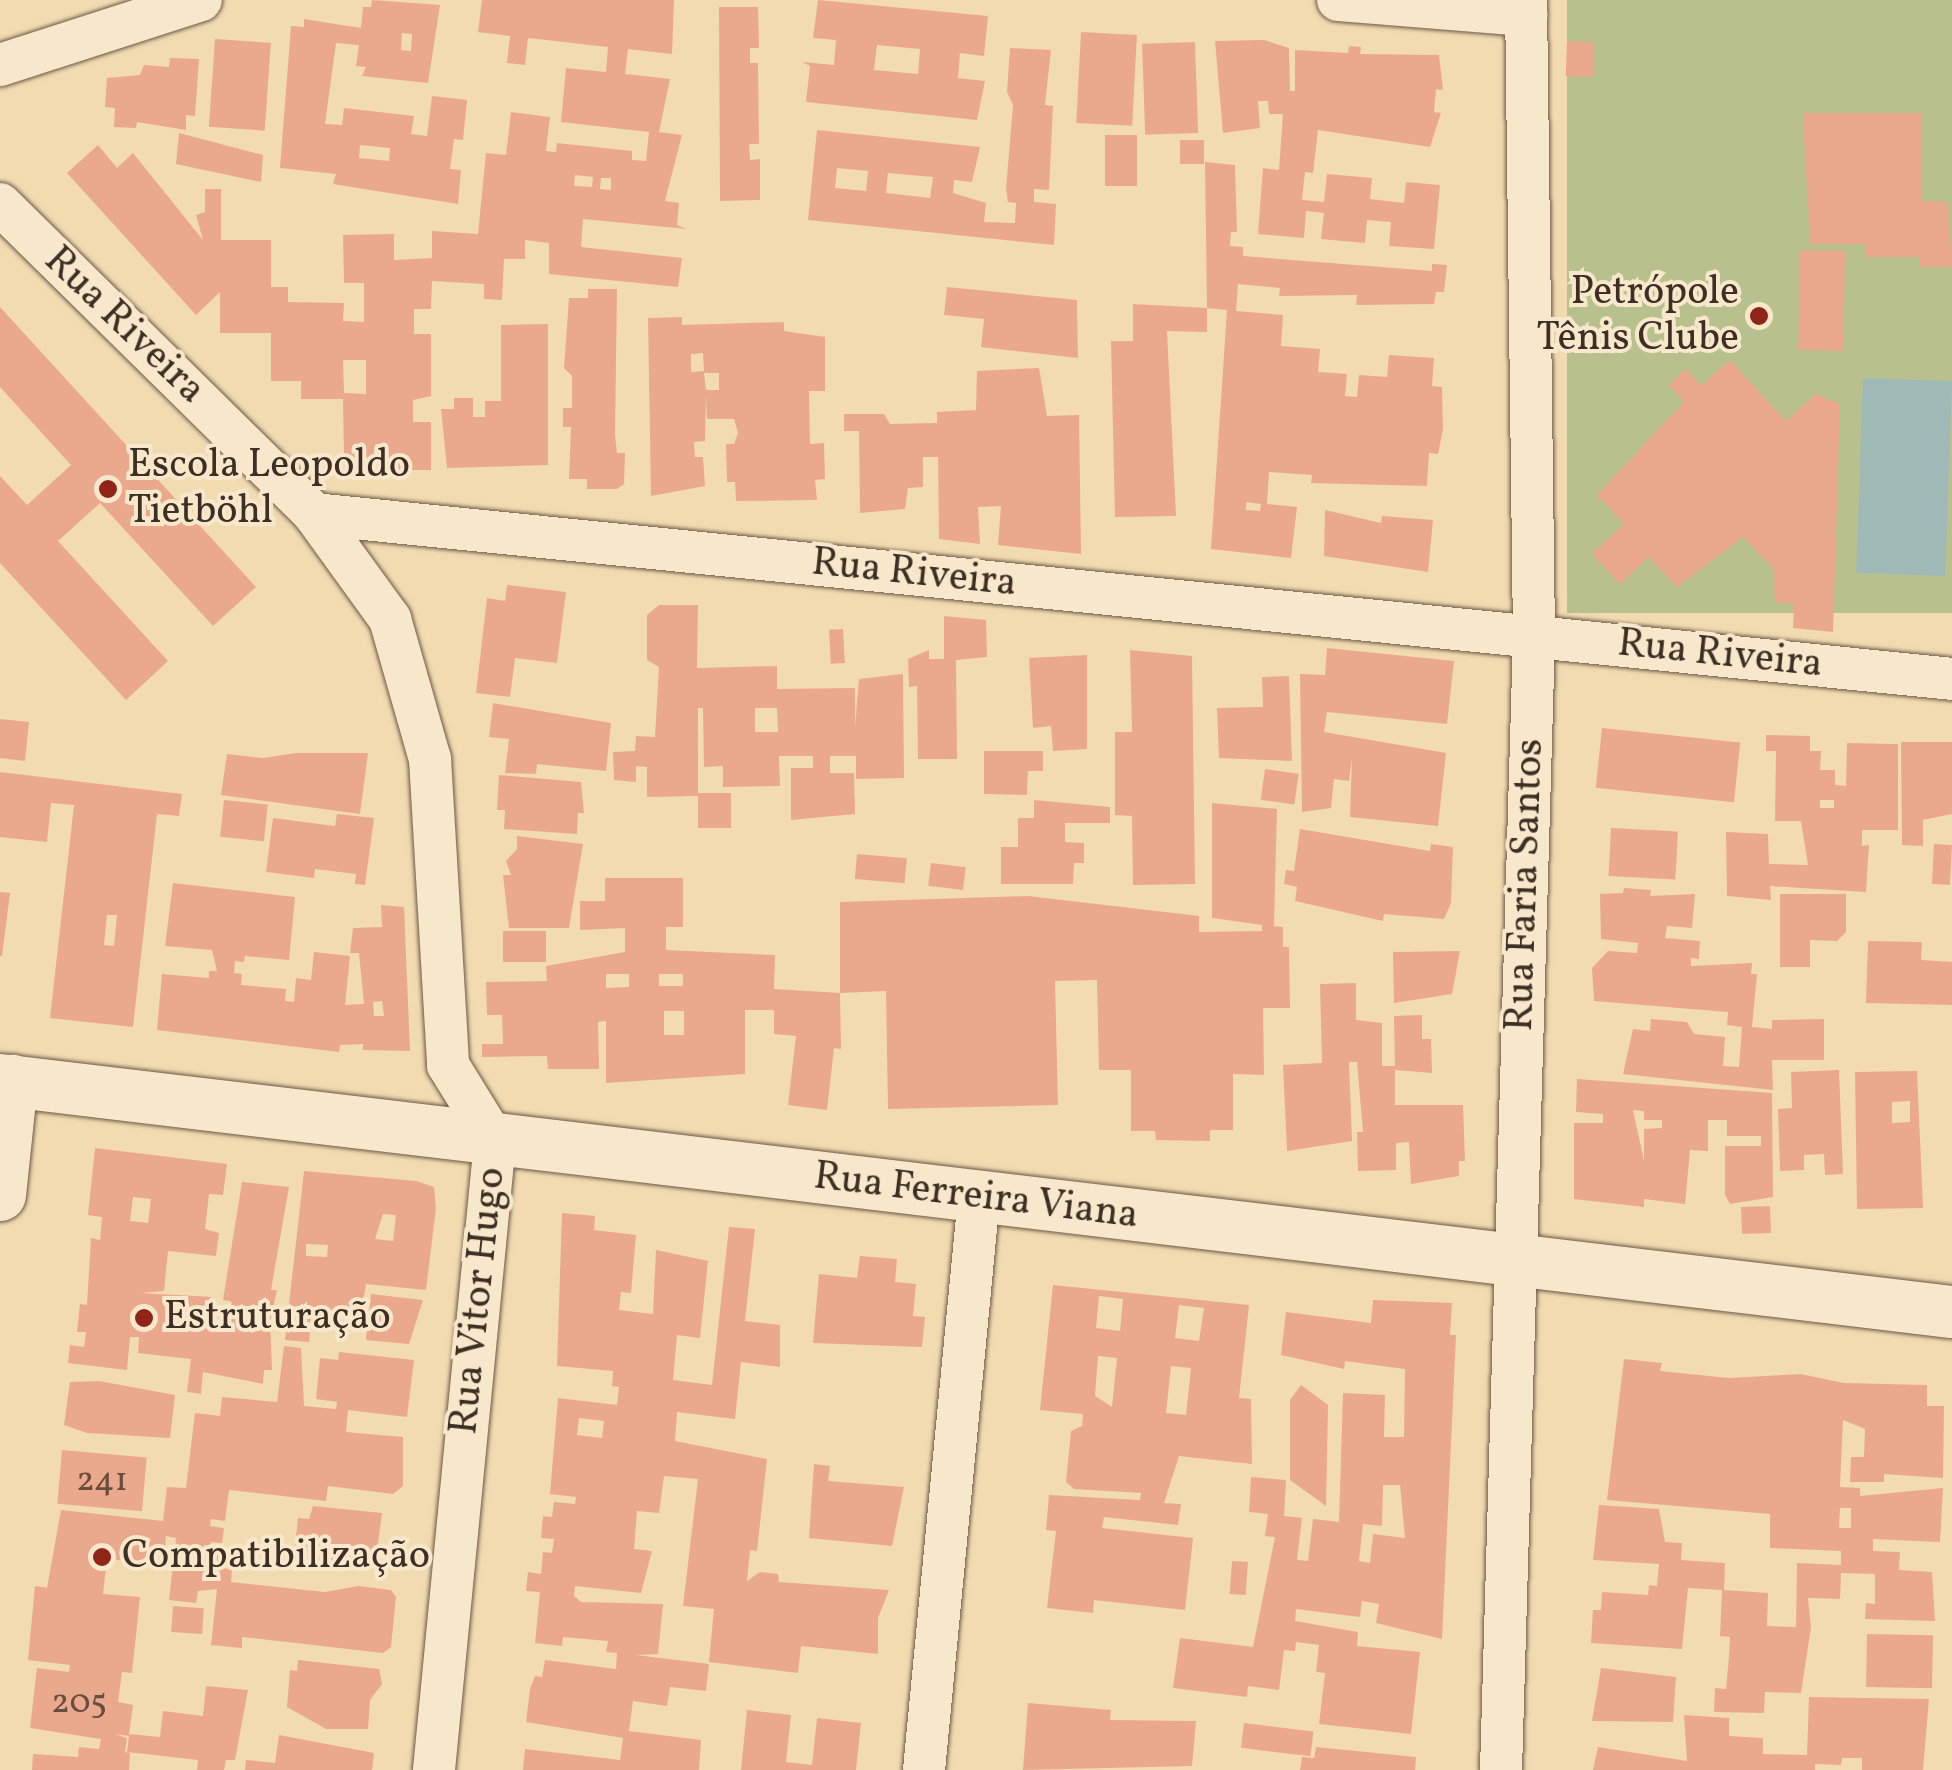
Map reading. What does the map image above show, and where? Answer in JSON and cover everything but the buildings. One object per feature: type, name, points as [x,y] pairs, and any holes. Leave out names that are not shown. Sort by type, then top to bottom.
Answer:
[{"type":"street","points":[[0,65],[202,0]]},
{"type":"street","points":[[1338,0],[1526,7]]},
{"type":"street","name":"Rua Faria Santos","points":[[1502,1770],[1534,636],[1526,7]]},
{"type":"street","name":"Rua Riveira","points":[[0,204],[314,514],[1952,679]]},
{"type":"street","name":"Rua Vitor Hugo","points":[[314,514],[390,619],[430,760],[448,1066],[495,1141],[434,1770]]},
{"type":"street","points":[[0,1195],[6,1080]]},
{"type":"street","name":"Rua Ferreira Viana","points":[[6,1080],[1514,1264],[1952,1312]]},
{"type":"street","points":[[924,1770],[979,1197]]},
{"type":"green space","name":"Petrópole Tênis Clube","points":[[1567,0],[1952,0],[1952,613],[1567,613]]},
{"type":"water","points":[[1863,378],[1952,381],[1945,576],[1856,573]]},
{"type":"place","name":"Petrópole Tênis Clube","points":[[1759,316]]},
{"type":"place","name":"Escola Leopoldo Tietböhl","points":[[108,489]]},
{"type":"place","name":"Estruturação","points":[[144,1318]]},
{"type":"place","name":"Compatibilização","points":[[102,1557]]}]
